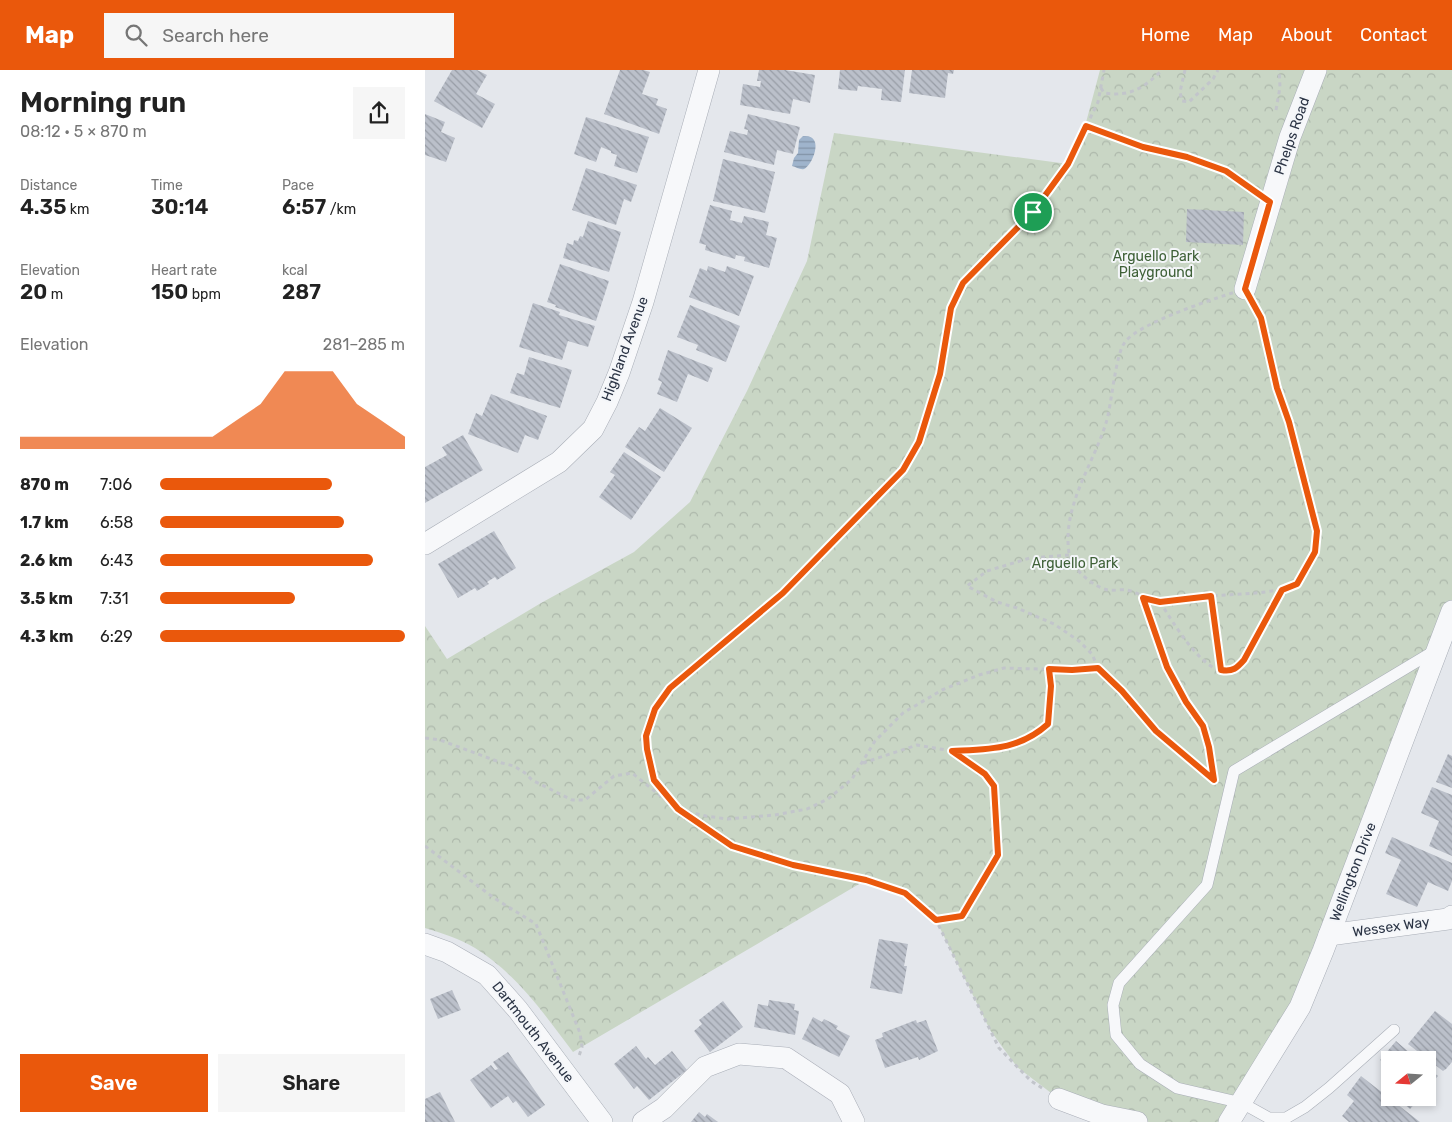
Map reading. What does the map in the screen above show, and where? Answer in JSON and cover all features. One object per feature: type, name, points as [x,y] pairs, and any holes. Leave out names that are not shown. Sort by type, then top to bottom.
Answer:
[{"type":"street","name":"Highland Avenue","points":[[425,544],[559,462],[593,429],[619,373],[643,302],[709,70]]},
{"type":"street","name":"Phelps Road","points":[[1245,289],[1290,136],[1316,70]]},
{"type":"street","name":"Wellington Drive","points":[[1229,1122],[1300,1007],[1452,611]]},
{"type":"street","name":"Wessex Way","points":[[1329,935],[1448,919],[1452,916]]},
{"type":"street","name":"Dartmouth Avenue","points":[[425,944],[468,962],[487,975],[518,1010],[602,1122]]},
{"type":"street","points":[[643,1122],[664,1108],[705,1067],[739,1054],[786,1058],[840,1094],[854,1122]]},
{"type":"street","points":[[1059,1099],[1102,1115],[1137,1122]]},
{"type":"lane","points":[[1394,1030],[1305,1107],[1286,1118],[1269,1118],[1242,1103],[1177,1088],[1140,1064],[1116,1035],[1113,1006],[1119,983],[1207,885],[1234,771],[1437,649]]},
{"type":"path","points":[[1098,668],[1072,670],[1005,668],[979,675],[943,690],[903,713],[875,741],[852,778],[828,799],[807,809],[775,815],[727,818],[706,816],[678,809],[654,780],[647,749],[646,736],[655,709],[670,688],[783,593],[903,470],[919,442],[938,383],[951,308],[963,283],[1033,212],[1068,164],[1098,102],[1104,70]]},
{"type":"path","points":[[1101,88],[1104,93],[1118,95],[1141,88],[1162,70]]},
{"type":"path","points":[[1185,70],[1180,92],[1182,101],[1189,102],[1213,79],[1218,70]]},
{"type":"path","points":[[1086,126],[1143,147],[1187,157],[1226,171],[1270,202]]},
{"type":"path","points":[[1245,289],[1261,318],[1277,388],[1299,459],[1317,531],[1315,552],[1297,584],[1282,590],[1160,602],[1143,598],[1128,590],[1106,590],[1087,579],[1073,565],[1069,554],[1068,542],[1076,494],[1106,423],[1124,342],[1137,332],[1161,319],[1245,289]]},
{"type":"path","points":[[1069,554],[1030,558],[987,571],[967,586],[997,602],[1055,624],[1079,641],[1092,654],[1098,668],[1122,691],[1156,731],[1229,794]]},
{"type":"path","points":[[1160,602],[1177,629],[1199,657],[1218,670],[1229,671],[1237,668],[1244,660],[1282,590]]},
{"type":"path","points":[[1211,596],[1221,670]]},
{"type":"path","points":[[1143,598],[1167,667],[1186,702],[1203,726],[1209,747],[1214,780]]},
{"type":"path","points":[[863,763],[917,745],[952,751],[986,749],[1017,744],[1036,735],[1048,724],[1051,686],[1049,669]]},
{"type":"path","points":[[425,738],[441,740],[513,766],[532,780],[572,800],[585,800],[614,776],[632,773],[678,809],[732,846],[793,865],[866,880],[905,893],[936,920],[999,1048],[1031,1081],[1059,1099]]},
{"type":"path","points":[[936,920],[962,916],[998,855],[994,786],[985,774],[952,751]]},
{"type":"path","points":[[425,846],[494,898],[537,924],[581,1033],[582,1047]]},
{"type":"green space","name":"Arguello Park","points":[[1100,70],[1452,70],[1452,600],[1437,649],[1329,935],[1229,1122],[1128,1122],[1059,1099],[1017,1067],[990,1030],[936,920],[905,893],[866,880],[573,1052],[517,982],[490,958],[451,936],[425,928],[425,626],[447,659],[541,603],[634,552],[690,502],[747,391],[807,261],[834,133],[1068,164],[1084,130]]},
{"type":"water","points":[[803,136],[810,137],[816,145],[813,157],[807,167],[799,169],[792,166],[794,158],[798,153],[799,140]]},
{"type":"building","points":[[452,70],[477,70],[487,75],[476,94],[495,104],[482,128],[434,101]]},
{"type":"building","points":[[620,70],[643,70],[650,72],[642,94],[658,99],[656,105],[667,109],[659,134],[604,114]]},
{"type":"building","points":[[759,70],[785,70],[815,75],[810,103],[793,99],[790,114],[740,105],[743,84],[760,87],[761,81],[757,81]]},
{"type":"building","points":[[840,70],[905,70],[901,102],[881,100],[882,89],[858,86],[857,91],[838,89]]},
{"type":"building","points":[[912,70],[954,70],[953,74],[948,73],[945,98],[909,93]]},
{"type":"building","points":[[425,114],[445,122],[441,132],[455,138],[446,162],[425,155]]},
{"type":"building","points":[[748,114],[800,127],[793,154],[777,150],[774,165],[724,152],[730,131],[747,135],[748,130],[744,129]]},
{"type":"building","points":[[586,117],[649,137],[637,173],[614,166],[617,155],[601,147],[596,162],[574,154]]},
{"type":"building","points":[[723,159],[775,172],[765,213],[713,201]]},
{"type":"building","points":[[586,168],[637,185],[631,202],[624,199],[616,225],[572,210]]},
{"type":"building","points":[[710,205],[732,211],[730,220],[742,223],[744,216],[769,222],[766,235],[777,238],[769,268],[744,261],[745,257],[736,255],[735,259],[705,250],[706,245],[699,243]]},
{"type":"building","points":[[1187,209],[1244,212],[1243,245],[1186,242]]},
{"type":"building","points":[[588,221],[621,232],[609,272],[563,258],[567,243],[573,245],[574,240],[578,241],[580,236],[583,237]]},
{"type":"building","points":[[560,264],[609,281],[596,321],[555,307],[556,305],[547,302]]},
{"type":"building","points":[[708,266],[725,272],[727,266],[754,276],[739,316],[689,297],[700,268],[707,271]]},
{"type":"building","points":[[533,303],[560,312],[559,315],[595,326],[588,347],[568,341],[562,360],[519,347]]},
{"type":"building","points":[[690,305],[740,326],[726,362],[696,350],[698,345],[677,337]]},
{"type":"building","points":[[668,350],[713,368],[708,382],[688,374],[677,402],[657,394],[662,382],[658,380]]},
{"type":"building","points":[[529,357],[572,370],[560,408],[510,393],[517,373],[524,375]]},
{"type":"building","points":[[491,394],[547,416],[538,440],[525,435],[518,453],[468,434],[476,413],[482,416]]},
{"type":"building","points":[[660,408],[692,428],[664,472],[625,447],[639,427],[645,431]]},
{"type":"building","points":[[463,435],[483,470],[425,503],[425,467],[447,455],[442,447]]},
{"type":"building","points":[[624,452],[661,477],[631,520],[599,497],[615,475],[610,472]]},
{"type":"building","points":[[494,531],[516,568],[497,580],[495,577],[487,582],[489,584],[477,591],[475,588],[458,598],[438,564]]},
{"type":"building","points":[[1448,754],[1452,756],[1452,788],[1436,782]]},
{"type":"building","points":[[1432,787],[1452,795],[1452,856],[1429,846],[1439,821],[1421,813]]},
{"type":"building","points":[[1392,837],[1452,863],[1452,881],[1448,891],[1428,882],[1417,907],[1386,894],[1401,860],[1385,853]]},
{"type":"building","points":[[879,939],[908,944],[904,966],[907,966],[902,994],[870,988]]},
{"type":"building","points":[[452,990],[461,1010],[438,1019],[430,999]]},
{"type":"building","points":[[769,1000],[795,1004],[794,1010],[799,1011],[795,1035],[754,1027],[758,1004],[768,1006]]},
{"type":"building","points":[[723,1001],[743,1027],[710,1052],[694,1031],[702,1024],[699,1020]]},
{"type":"building","points":[[1435,1011],[1452,1024],[1452,1062],[1443,1071],[1436,1066],[1436,1051],[1417,1051],[1408,1044]]},
{"type":"building","points":[[813,1017],[822,1022],[824,1019],[838,1026],[836,1029],[850,1036],[839,1057],[802,1039]]},
{"type":"building","points":[[916,1020],[917,1023],[926,1020],[938,1051],[919,1060],[918,1057],[885,1068],[875,1040],[883,1037],[882,1033]]},
{"type":"building","points":[[1396,1041],[1408,1051],[1388,1051]]},
{"type":"building","points":[[636,1046],[646,1059],[648,1057],[655,1065],[672,1051],[687,1070],[649,1100],[637,1086],[634,1089],[614,1064]]},
{"type":"building","points":[[508,1052],[545,1105],[528,1117],[516,1101],[513,1103],[508,1096],[491,1108],[470,1080],[491,1065],[495,1070],[498,1069],[493,1062]]},
{"type":"building","points":[[1361,1076],[1381,1092],[1381,1106],[1399,1106],[1420,1122],[1349,1122],[1342,1116],[1354,1101],[1347,1095]]},
{"type":"building","points":[[440,1092],[455,1122],[425,1122],[425,1099]]},
{"type":"building","points":[[699,1112],[705,1117],[707,1114],[718,1122],[691,1122]]},
{"type":"route","points":[[1086,126],[1143,147],[1187,157],[1226,171],[1270,202],[1245,289],[1261,318],[1277,388],[1289,422],[1307,486],[1317,531],[1315,552],[1297,584],[1282,590],[1244,660],[1237,668],[1229,671],[1221,670],[1211,596],[1160,602],[1143,598],[1167,667],[1186,702],[1203,726],[1209,747],[1214,780],[1156,731],[1122,691],[1098,668],[1049,669],[1051,686],[1048,724],[1036,735],[1017,744],[986,749],[952,751],[985,774],[994,786],[998,855],[962,916],[936,920],[905,893],[866,880],[793,865],[732,846],[678,809],[654,780],[646,736],[655,709],[670,688],[783,593],[903,470],[919,442],[940,374],[951,308],[963,283],[1033,212],[1068,164],[1086,126]]},
{"type":"park label","name":"Arguello Park Playground","points":[[1156,264]]}]
